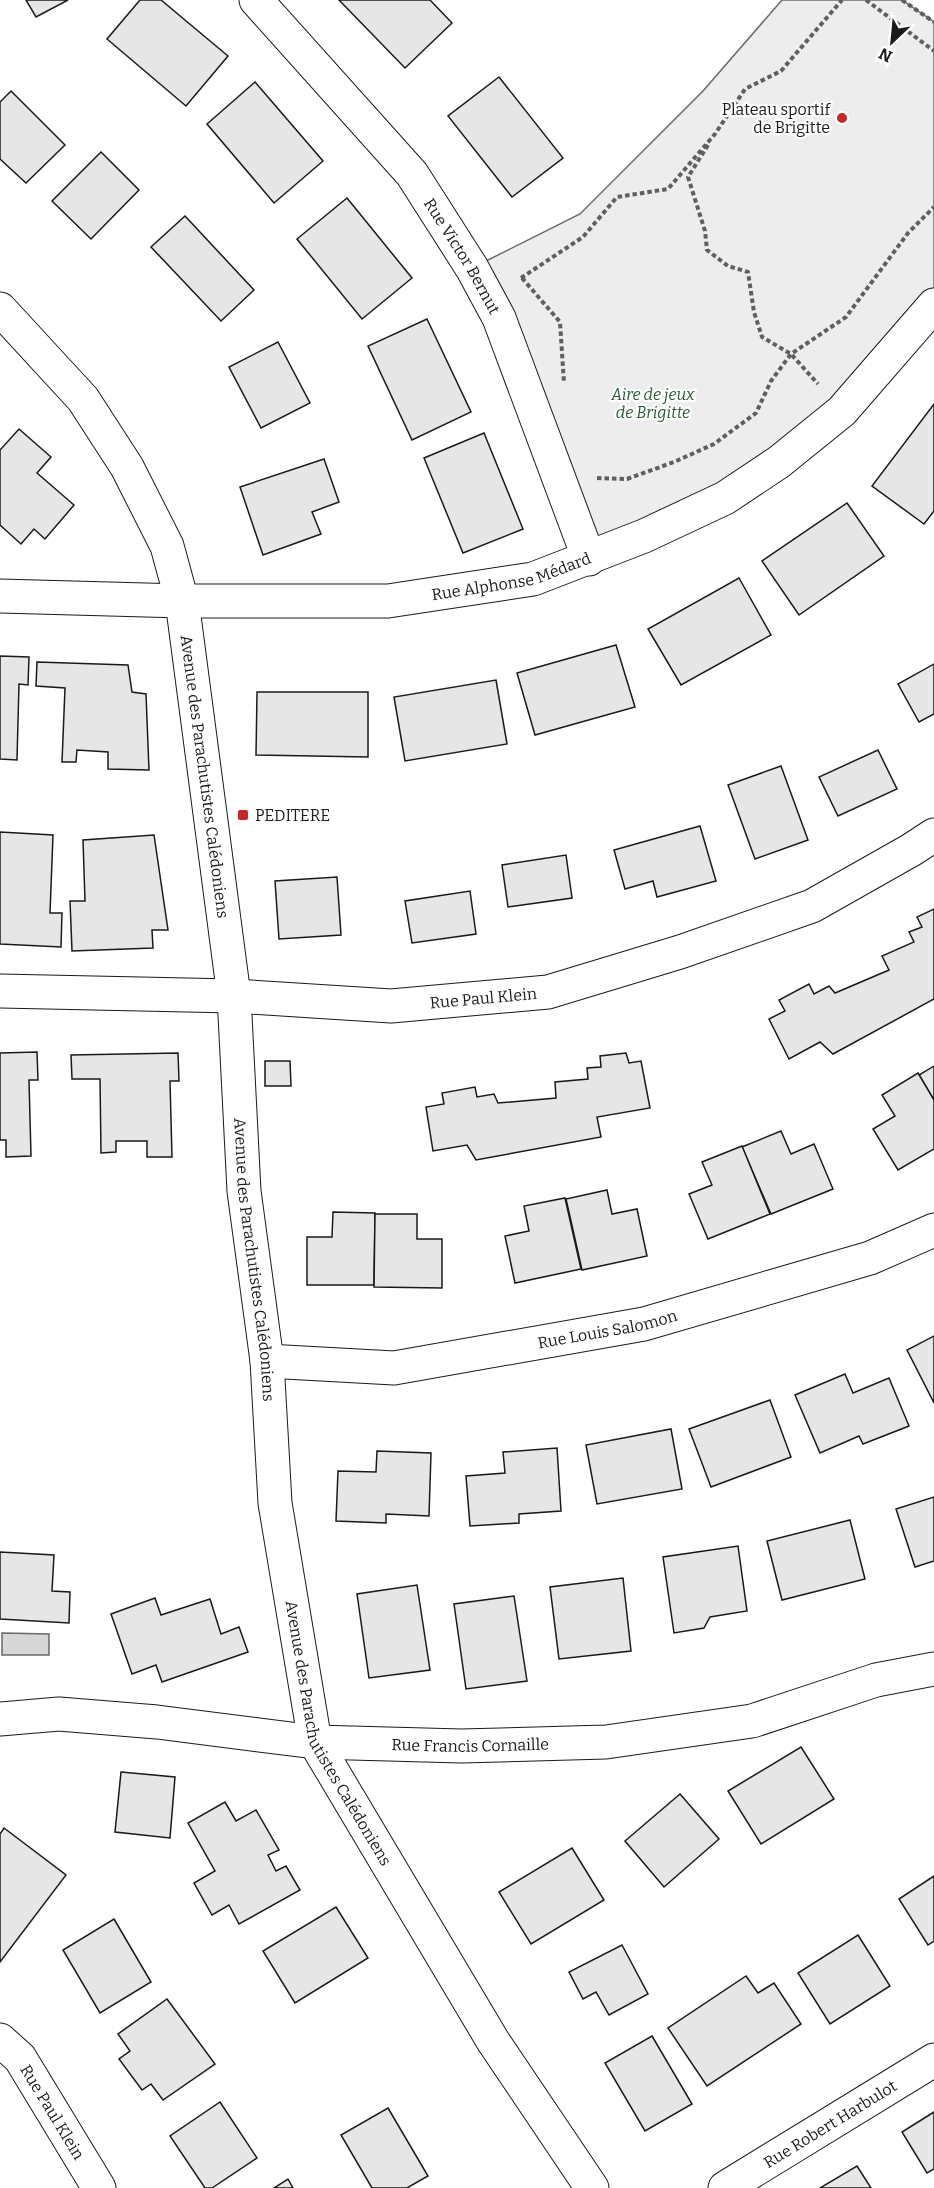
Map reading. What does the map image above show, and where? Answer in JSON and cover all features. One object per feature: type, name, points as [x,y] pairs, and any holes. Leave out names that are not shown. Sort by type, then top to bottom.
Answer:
[{"type":"street","name":"Rue Victor Bernut","points":[[256,0],[412,174],[472,268],[499,318],[589,559]]},
{"type":"street","name":"Rue Alphonse Médard","points":[[0,596],[182,601],[388,602],[533,579],[644,536],[724,498],[779,462],[842,411],[934,305]]},
{"type":"street","name":"Avenue des Parachutistes Calédoniens","points":[[0,309],[83,399],[127,467],[167,546],[182,601],[234,996],[244,1191],[267,1361],[275,1503],[315,1742],[493,2041],[592,2188]]},
{"type":"street","name":"Rue Paul Klein","points":[[0,991],[234,996],[391,1006],[548,992],[680,952],[812,906],[934,835]]},
{"type":"street","name":"Rue Louis Salomon","points":[[267,1361],[394,1368],[644,1324],[870,1258],[934,1230]]},
{"type":"street","name":"Rue Francis Cornaille","points":[[0,1719],[59,1714],[157,1722],[315,1742],[461,1746],[606,1742],[752,1721],[876,1680],[934,1669]]},
{"type":"street","name":"Rue Paul Klein","points":[[0,2040],[20,2058],[99,2188]]},
{"type":"street","name":"Rue Robert Harbulot","points":[[725,2188],[934,2060]]},
{"type":"path","points":[[791,354],[762,337],[754,312],[748,272],[728,266],[707,250],[705,231],[688,177],[745,89],[781,70],[842,0]]},
{"type":"path","points":[[866,0],[934,51]]},
{"type":"path","points":[[902,0],[934,22]]},
{"type":"path","points":[[566,393],[560,322],[522,278],[583,237],[617,197],[668,189],[715,134]]},
{"type":"path","points":[[592,477],[627,479],[674,462],[714,444],[756,413],[771,381],[791,354],[846,317],[908,233],[934,207]]},
{"type":"shaded area","points":[[782,0],[902,0],[934,22],[934,305],[842,411],[589,559],[472,268],[580,214],[703,91]]},
{"type":"shaded area","points":[[2,1633],[49,1634],[49,1655],[2,1655]]},
{"type":"building","points":[[26,0],[68,0],[36,17]]},
{"type":"building","points":[[140,0],[161,0],[228,56],[186,106],[107,39]]},
{"type":"building","points":[[339,0],[430,0],[452,23],[405,68]]},
{"type":"building","points":[[499,77],[563,158],[512,197],[448,116]]},
{"type":"building","points":[[255,82],[323,161],[274,203],[207,124]]},
{"type":"building","points":[[11,91],[65,145],[26,183],[0,159],[0,102]]},
{"type":"building","points":[[101,152],[139,190],[91,239],[52,201]]},
{"type":"building","points":[[347,198],[412,278],[362,319],[297,239]]},
{"type":"building","points":[[185,216],[254,290],[221,321],[151,247]]},
{"type":"building","points":[[427,319],[471,412],[412,440],[368,346]]},
{"type":"building","points":[[278,342],[310,403],[261,428],[229,367]]},
{"type":"building","points":[[934,404],[934,511],[924,524],[872,486]]},
{"type":"building","points":[[19,429],[51,457],[37,473],[74,505],[45,539],[34,529],[21,544],[0,525],[0,450]]},
{"type":"building","points":[[484,433],[523,529],[463,553],[424,458]]},
{"type":"building","points":[[324,459],[339,502],[312,512],[321,534],[263,555],[240,487]]},
{"type":"building","points":[[847,503],[884,556],[799,615],[762,561]]},
{"type":"building","points":[[739,578],[771,635],[681,685],[648,629]]},
{"type":"building","points":[[616,645],[635,707],[535,735],[517,673]]},
{"type":"building","points":[[0,656],[29,657],[28,685],[19,684],[17,760],[0,759]]},
{"type":"building","points":[[37,662],[128,665],[132,692],[146,694],[149,770],[108,769],[108,752],[77,750],[76,762],[62,762],[65,688],[36,686]]},
{"type":"building","points":[[934,664],[934,714],[919,722],[898,684]]},
{"type":"building","points":[[496,680],[507,744],[405,761],[394,697]]},
{"type":"building","points":[[257,692],[368,692],[368,757],[256,755]]},
{"type":"building","points":[[878,750],[897,789],[838,816],[819,777]]},
{"type":"building","points":[[781,766],[808,840],[755,859],[728,785]]},
{"type":"building","points":[[700,826],[716,881],[657,897],[653,881],[625,889],[614,850]]},
{"type":"building","points":[[0,832],[53,835],[50,913],[62,913],[61,947],[0,944]]},
{"type":"building","points":[[154,835],[168,930],[152,930],[153,948],[72,951],[70,901],[85,901],[83,840]]},
{"type":"building","points":[[566,855],[572,898],[508,907],[502,865]]},
{"type":"building","points":[[337,877],[341,935],[279,939],[275,881]]},
{"type":"building","points":[[470,891],[476,934],[412,943],[405,901]]},
{"type":"building","points":[[934,909],[934,999],[833,1054],[820,1042],[789,1059],[769,1019],[785,1011],[779,1000],[809,984],[814,994],[829,986],[835,993],[889,970],[882,956],[914,942],[909,932],[922,927],[917,917]]},
{"type":"building","points":[[37,1052],[38,1080],[29,1080],[31,1156],[6,1157],[6,1140],[0,1140],[0,1053]]},
{"type":"building","points":[[178,1053],[179,1081],[170,1081],[172,1157],[147,1157],[147,1141],[116,1141],[116,1152],[101,1153],[100,1079],[72,1079],[71,1055]]},
{"type":"building","points":[[626,1053],[629,1063],[641,1061],[650,1108],[597,1117],[601,1137],[476,1160],[467,1145],[433,1151],[426,1107],[444,1104],[442,1093],[475,1087],[477,1097],[494,1094],[498,1103],[556,1098],[555,1082],[588,1079],[587,1068],[601,1067],[600,1056]]},
{"type":"building","points":[[265,1061],[290,1061],[291,1086],[265,1086]]},
{"type":"building","points":[[934,1066],[934,1100],[919,1075]]},
{"type":"building","points":[[918,1073],[934,1100],[934,1149],[898,1170],[873,1129],[895,1116],[882,1095]]},
{"type":"building","points":[[781,1131],[791,1154],[814,1144],[833,1189],[771,1214],[742,1147]]},
{"type":"building","points":[[742,1146],[770,1214],[708,1239],[689,1194],[712,1185],[702,1162]]},
{"type":"building","points":[[607,1190],[612,1214],[637,1209],[647,1256],[582,1270],[566,1199]]},
{"type":"building","points":[[565,1198],[581,1269],[515,1283],[505,1236],[529,1231],[524,1206]]},
{"type":"building","points":[[333,1212],[375,1213],[374,1285],[307,1285],[307,1237],[332,1237]]},
{"type":"building","points":[[375,1214],[417,1214],[417,1239],[442,1239],[442,1288],[374,1287]]},
{"type":"building","points":[[934,1336],[934,1403],[907,1350]]},
{"type":"building","points":[[845,1374],[853,1393],[889,1378],[909,1426],[863,1444],[859,1436],[820,1453],[795,1395]]},
{"type":"building","points":[[770,1400],[791,1457],[711,1487],[689,1429]]},
{"type":"building","points":[[671,1429],[682,1489],[597,1504],[586,1445]]},
{"type":"building","points":[[557,1448],[561,1511],[519,1514],[519,1523],[470,1526],[466,1476],[505,1473],[503,1452]]},
{"type":"building","points":[[377,1451],[431,1453],[429,1516],[386,1514],[386,1523],[336,1521],[338,1471],[376,1472]]},
{"type":"building","points":[[934,1497],[934,1561],[915,1567],[896,1509]]},
{"type":"building","points":[[850,1520],[865,1579],[782,1600],[767,1541]]},
{"type":"building","points":[[738,1546],[747,1611],[710,1617],[704,1628],[674,1633],[663,1557]]},
{"type":"building","points":[[0,1552],[54,1555],[52,1591],[70,1592],[69,1623],[0,1619]]},
{"type":"building","points":[[623,1578],[631,1651],[559,1659],[550,1587]]},
{"type":"building","points":[[417,1585],[430,1670],[369,1678],[357,1594]]},
{"type":"building","points":[[514,1596],[527,1681],[466,1689],[454,1604]]},
{"type":"building","points":[[155,1598],[161,1615],[210,1599],[221,1634],[239,1627],[248,1652],[162,1682],[156,1665],[132,1674],[111,1614]]},
{"type":"building","points":[[801,1747],[834,1799],[761,1844],[728,1791]]},
{"type":"building","points":[[121,1772],[175,1777],[170,1838],[115,1832]]},
{"type":"building","points":[[680,1794],[719,1839],[664,1887],[625,1841]]},
{"type":"building","points":[[225,1802],[236,1821],[256,1810],[279,1850],[268,1855],[276,1871],[286,1866],[300,1890],[239,1924],[229,1905],[212,1915],[194,1883],[215,1871],[188,1823]]},
{"type":"building","points":[[4,1828],[66,1875],[0,1962],[0,1834]]},
{"type":"building","points":[[572,1848],[604,1900],[531,1944],[499,1892]]},
{"type":"building","points":[[934,1876],[934,1941],[928,1945],[899,1899]]},
{"type":"building","points":[[336,1907],[368,1958],[295,2003],[263,1951]]},
{"type":"building","points":[[114,1919],[151,1982],[100,2013],[63,1950]]},
{"type":"building","points":[[858,1935],[890,1986],[830,2024],[798,1973]]},
{"type":"building","points":[[622,1945],[648,1994],[609,2015],[596,1992],[583,1999],[569,1972]]},
{"type":"building","points":[[746,1976],[758,1993],[774,1983],[801,2024],[707,2086],[668,2028]]},
{"type":"building","points":[[167,1999],[215,2064],[163,2100],[151,2084],[142,2090],[119,2059],[130,2051],[118,2034]]},
{"type":"building","points":[[652,2036],[692,2104],[645,2131],[605,2063]]},
{"type":"building","points":[[220,2102],[257,2158],[212,2188],[205,2188],[170,2136]]},
{"type":"building","points":[[388,2108],[428,2176],[407,2188],[372,2188],[341,2135]]},
{"type":"building","points":[[934,2112],[934,2169],[927,2173],[902,2132]]},
{"type":"building","points":[[857,2166],[871,2188],[820,2188]]},
{"type":"building","points":[[288,2179],[293,2188],[274,2188]]},
{"type":"place","name":"Plateau sportif de Brigitte","points":[[842,118]]},
{"type":"place","name":"PEDITERE","points":[[243,815]]},
{"type":"park label","name":"Aire de jeux de Brigitte","points":[[653,403]]}]
